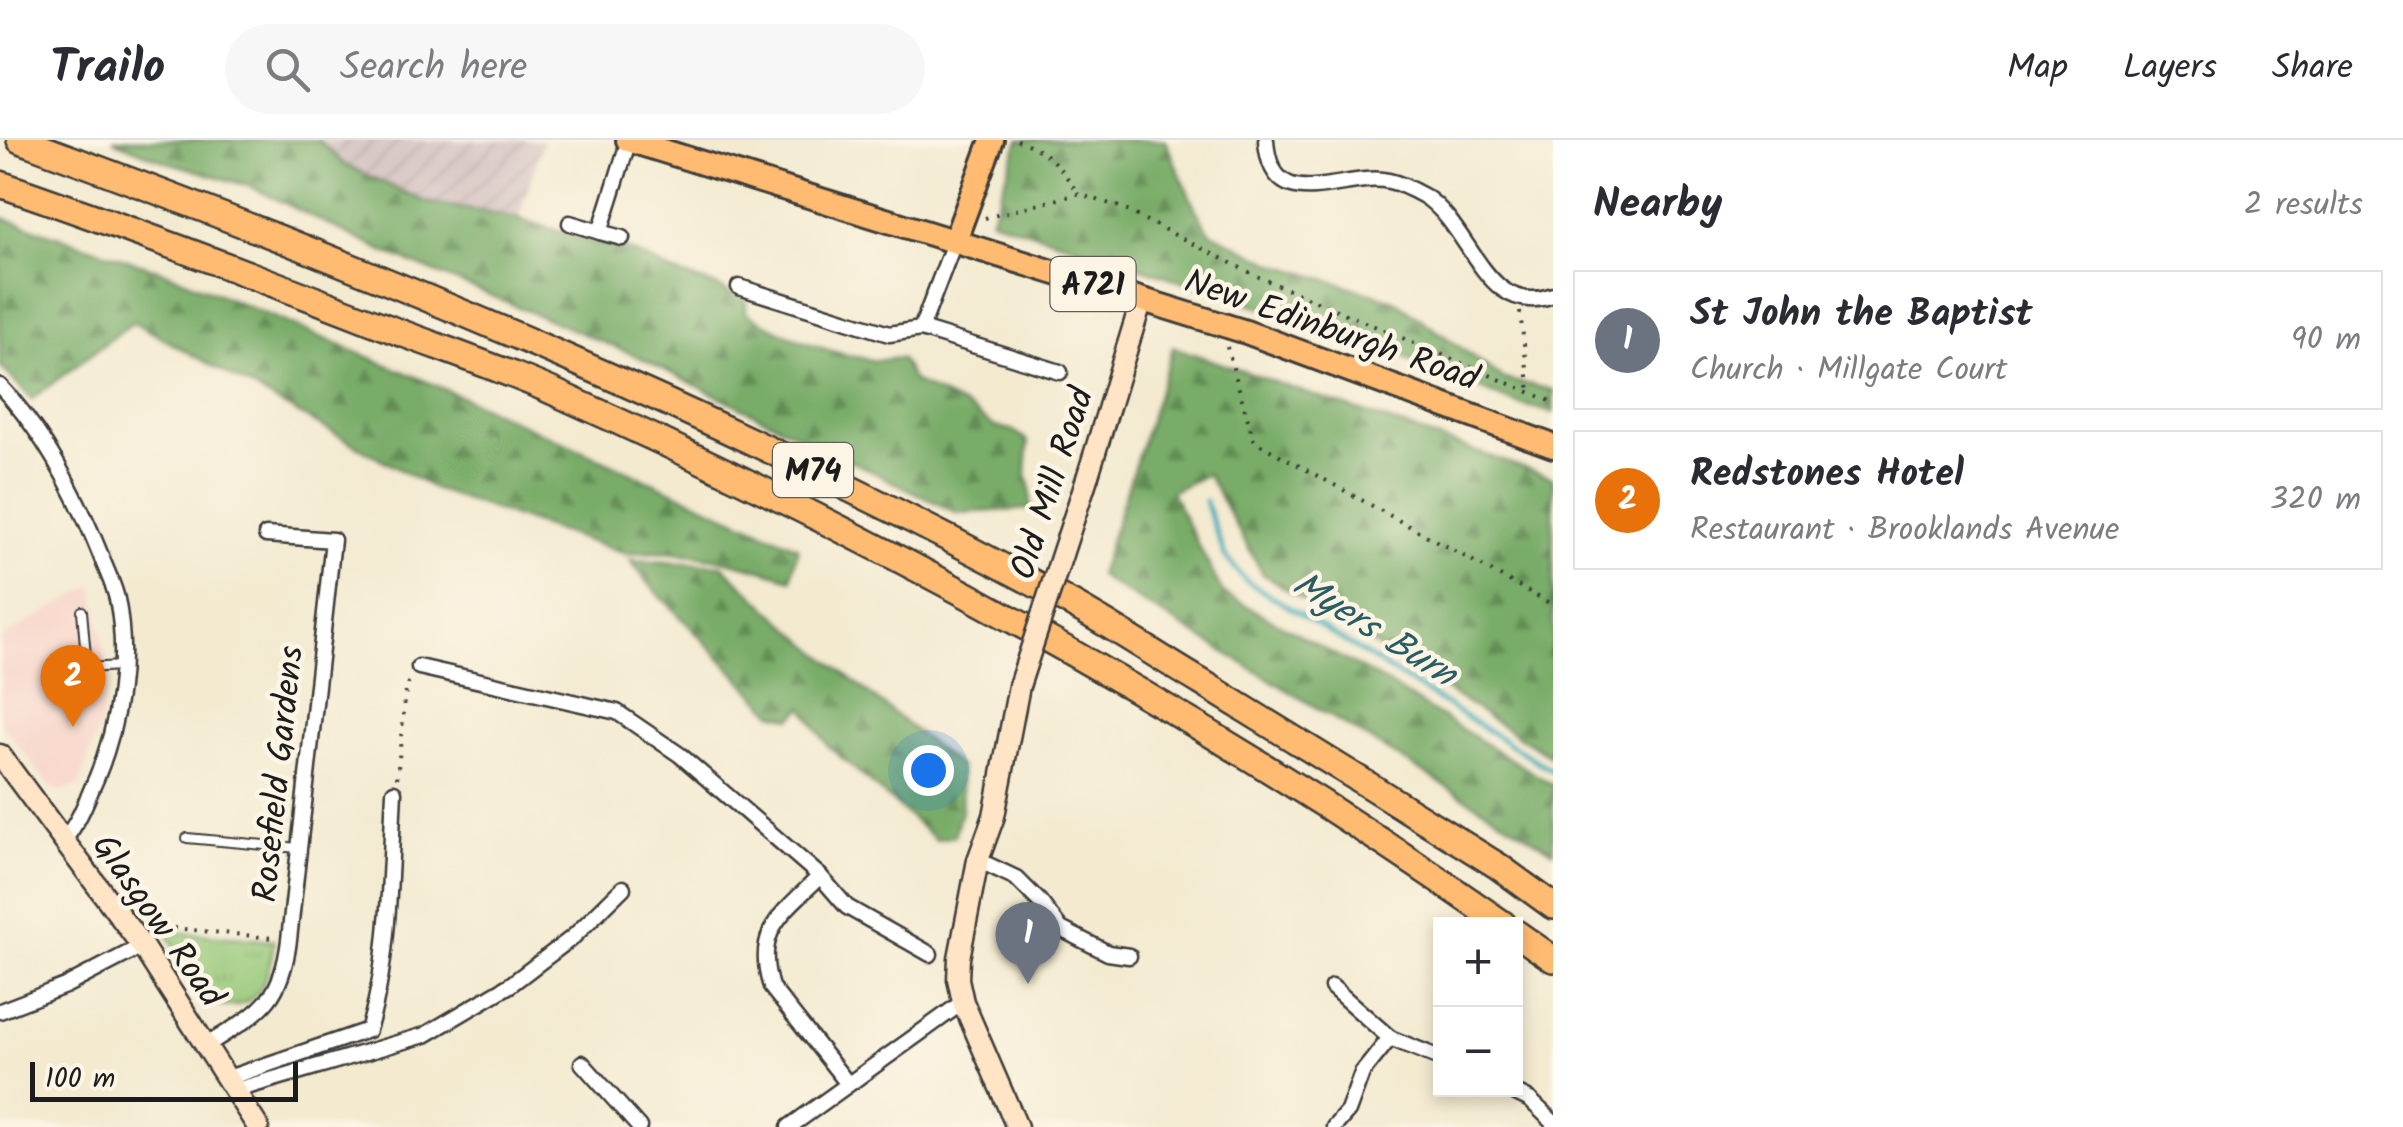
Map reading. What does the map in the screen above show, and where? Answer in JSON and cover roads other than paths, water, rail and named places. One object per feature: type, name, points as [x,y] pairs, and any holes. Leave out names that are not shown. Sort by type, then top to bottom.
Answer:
[{"type":"highway","name":"M74","points":[[20,140],[406,288],[572,358],[809,468],[1076,606],[1498,866],[1553,906]]},
{"type":"highway","name":"M74","points":[[0,184],[245,272],[550,391],[800,508],[1042,634],[1278,775],[1492,917]]},
{"type":"highway","points":[[1523,938],[1553,959]]},
{"type":"main road","name":"New Edinburgh Road","points":[[628,140],[958,232],[1553,446]]},
{"type":"main road","points":[[958,232],[992,140]]},
{"type":"street","points":[[600,232],[628,140]]},
{"type":"street","points":[[1266,140],[1267,159],[1279,177],[1300,189],[1387,180],[1427,198],[1466,242],[1495,284],[1518,300],[1534,302],[1553,295]]},
{"type":"street","points":[[570,223],[622,238]]},
{"type":"street","points":[[921,329],[958,232]]},
{"type":"street","points":[[739,286],[888,334],[921,329],[1060,372]]},
{"type":"street","name":"Old Mill Road","points":[[1017,1127],[964,1002],[958,958],[978,860],[994,816],[1019,686],[1142,299]]},
{"type":"street","points":[[0,387],[24,410],[83,511],[117,598],[122,666],[118,706],[103,762],[76,826],[64,840]]},
{"type":"street","name":"Rosefield Gardens","points":[[207,1046],[268,1004],[283,976],[289,940],[333,540],[266,535]]},
{"type":"street","points":[[419,667],[617,712],[680,755],[820,876],[847,907],[930,954]]},
{"type":"street","name":"Glasgow Road","points":[[0,755],[142,946],[258,1127]]},
{"type":"street","points":[[229,1085],[368,1030],[374,1012],[387,913],[394,792]]},
{"type":"street","points":[[978,860],[1016,878],[1060,929],[1108,953],[1129,956]]},
{"type":"street","points":[[820,876],[775,920],[764,953],[766,972],[771,987],[848,1084]]},
{"type":"street","points":[[229,1085],[426,1035],[510,985],[573,937],[623,888]]},
{"type":"street","points":[[0,1012],[65,986],[142,946]]},
{"type":"street","points":[[1332,987],[1390,1038],[1433,1055]]},
{"type":"street","points":[[789,1127],[964,1002]]},
{"type":"street","points":[[1334,1127],[1348,1110],[1362,1072],[1390,1038]]},
{"type":"street","points":[[582,1063],[639,1127]]},
{"type":"street","points":[[1523,1096],[1553,1122]]},
{"type":"lane","points":[[61,692],[90,680],[82,610]]},
{"type":"lane","points":[[88,668],[122,666]]},
{"type":"lane","points":[[186,838],[298,848]]},
{"type":"waterway","name":"Myers Burn","points":[[1205,501],[1225,556],[1245,580],[1553,771]]},
{"type":"place","name":"Redstones Hotel","points":[[73,727]]},
{"type":"place","name":"St John the Baptist","points":[[1028,984]]}]
